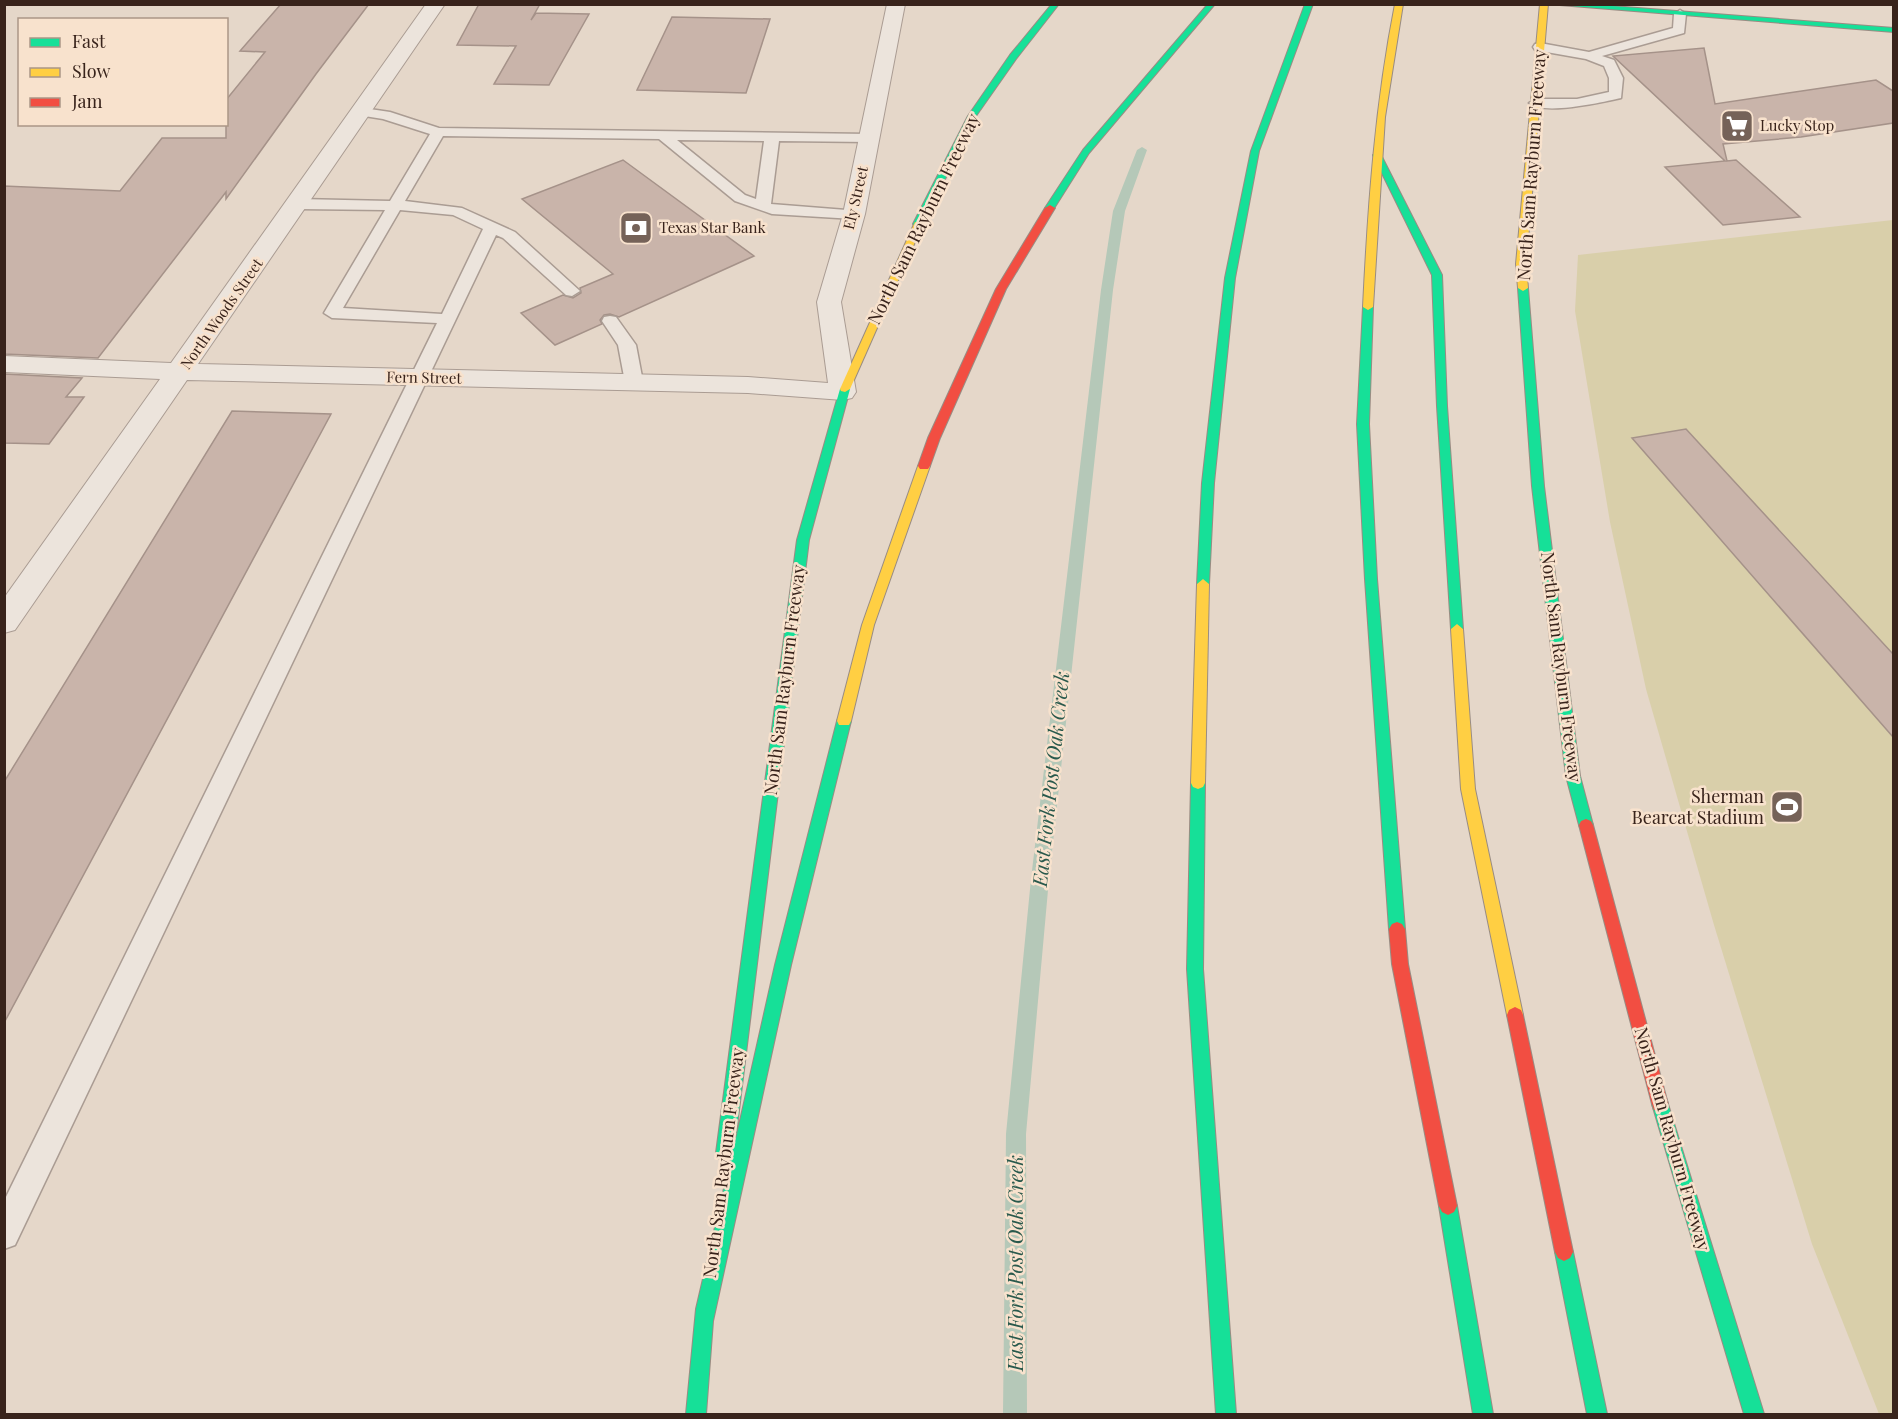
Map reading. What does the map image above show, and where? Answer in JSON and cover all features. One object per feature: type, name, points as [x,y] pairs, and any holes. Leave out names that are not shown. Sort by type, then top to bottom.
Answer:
[{"type":"main road","name":"North Sam Rayburn Freeway","points":[[696,1414],[702,1330],[802,540],[843,392],[916,229],[972,116],[1012,57],[1056,4]]},
{"type":"main road","points":[[702,1330],[783,965],[868,625],[934,438],[1001,289],[1052,204],[1086,152],[1212,4]]},
{"type":"main road","points":[[1226,1414],[1195,969],[1202,612],[1208,483],[1230,278],[1255,151],[1309,4]]},
{"type":"main road","points":[[1400,4],[1388,53],[1376,154],[1363,424],[1371,579],[1400,964],[1453,1232],[1483,1414]]},
{"type":"main road","name":"North Sam Rayburn Freeway","points":[[1544,4],[1521,264],[1538,486],[1573,776],[1671,1145],[1754,1414]]},
{"type":"main road","points":[[1550,4],[1893,30]]},
{"type":"main road","points":[[1376,154],[1437,275],[1442,406],[1468,789],[1597,1414]]},
{"type":"street","name":"North Woods Street","points":[[4,622],[182,372],[436,4]]},
{"type":"street","name":"Ely Street","points":[[843,392],[829,302],[854,214],[896,4]]},
{"type":"street","name":"Fern Street","points":[[4,364],[182,372],[748,385],[843,392]]},
{"type":"lane","points":[[1589,56],[1679,30],[1680,14]]},
{"type":"lane","points":[[1536,103],[1577,103],[1616,95],[1616,78],[1609,63],[1589,56],[1540,47]]},
{"type":"lane","points":[[363,112],[385,115],[438,132],[869,138]]},
{"type":"lane","points":[[438,132],[332,313],[449,319]]},
{"type":"lane","points":[[664,136],[740,198],[772,209],[854,214]]},
{"type":"lane","points":[[763,206],[772,137]]},
{"type":"lane","points":[[298,204],[395,206],[457,211],[509,236],[572,291]]},
{"type":"lane","points":[[4,1234],[421,378],[492,227]]},
{"type":"lane","points":[[610,321],[627,345],[634,382]]},
{"type":"shaded area","name":"Sherman Bearcat Stadium","points":[[1893,220],[1893,1414],[1879,1414],[1812,1244],[1714,925],[1646,689],[1610,522],[1575,311],[1578,255]]},
{"type":"building","points":[[281,4],[369,4],[226,199],[226,192],[98,358],[4,354],[4,186],[120,191],[162,138],[226,138],[228,98],[265,52],[240,51]]},
{"type":"building","points":[[479,4],[540,4],[531,20],[536,13],[589,14],[549,85],[494,84],[516,46],[457,45]]},
{"type":"building","points":[[672,17],[770,19],[746,93],[637,90]]},
{"type":"building","points":[[1704,48],[1715,104],[1876,80],[1893,91],[1893,123],[1801,137],[1723,144],[1727,161],[1736,160],[1800,217],[1723,225],[1665,167],[1725,161],[1613,56]]},
{"type":"building","name":"Texas Star Bank","points":[[623,160],[754,256],[619,317],[604,315],[600,320],[602,324],[555,345],[521,313],[563,295],[573,298],[581,293],[580,288],[613,274],[522,199]]},
{"type":"building","points":[[4,374],[82,378],[66,397],[84,397],[49,444],[4,443]]},
{"type":"building","points":[[232,411],[331,414],[4,1023],[4,782]]},
{"type":"building","points":[[1686,429],[1893,654],[1893,737],[1632,438]]},
{"type":"waterway","name":"East Fork Post Oak Creek","points":[[1015,1414],[1016,1134],[1040,879],[1107,290],[1119,211],[1142,150]]},
{"type":"traffic: fast","points":[[918,224],[972,116],[1013,57],[1056,4]]},
{"type":"traffic: fast","points":[[1050,208],[1086,152],[1212,4]]},
{"type":"traffic: fast","points":[[1203,584],[1208,483],[1230,278],[1255,151],[1309,4]]},
{"type":"traffic: fast","points":[[1550,4],[1894,30]]},
{"type":"traffic: fast","points":[[1377,155],[1437,275],[1442,406],[1457,629]]},
{"type":"traffic: fast","points":[[1523,288],[1538,486],[1573,776],[1586,825]]},
{"type":"traffic: fast","points":[[1368,307],[1363,424],[1371,579],[1397,929]]},
{"type":"traffic: fast","points":[[725,1153],[803,540],[845,389]]},
{"type":"traffic: fast","points":[[702,1330],[783,965],[844,721]]},
{"type":"traffic: fast","points":[[1198,783],[1195,969],[1226,1414]]},
{"type":"traffic: fast","points":[[1660,1104],[1754,1414]]},
{"type":"traffic: fast","points":[[1448,1206],[1483,1414]]},
{"type":"traffic: fast","points":[[1564,1252],[1597,1414]]},
{"type":"traffic: fast","points":[[696,1414],[705,1309]]},
{"type":"traffic: slow","points":[[1368,307],[1381,117],[1399,4]]},
{"type":"traffic: slow","points":[[1523,288],[1521,264],[1544,4]]},
{"type":"traffic: slow","points":[[845,389],[918,224]]},
{"type":"traffic: slow","points":[[844,721],[868,625],[924,466]]},
{"type":"traffic: slow","points":[[1198,783],[1203,584]]},
{"type":"traffic: slow","points":[[1457,629],[1468,789],[1515,1015]]},
{"type":"traffic: jam","points":[[924,466],[934,438],[1001,289],[1050,208]]},
{"type":"traffic: jam","points":[[1586,825],[1660,1104]]},
{"type":"traffic: jam","points":[[1397,929],[1400,964],[1448,1206]]},
{"type":"traffic: jam","points":[[1515,1015],[1564,1252]]},
{"type":"place","name":"Lucky Stop","points":[[1737,126]]},
{"type":"place","name":"Texas Star Bank","points":[[636,228]]},
{"type":"place","name":"Sherman Bearcat Stadium","points":[[1787,807]]}]
